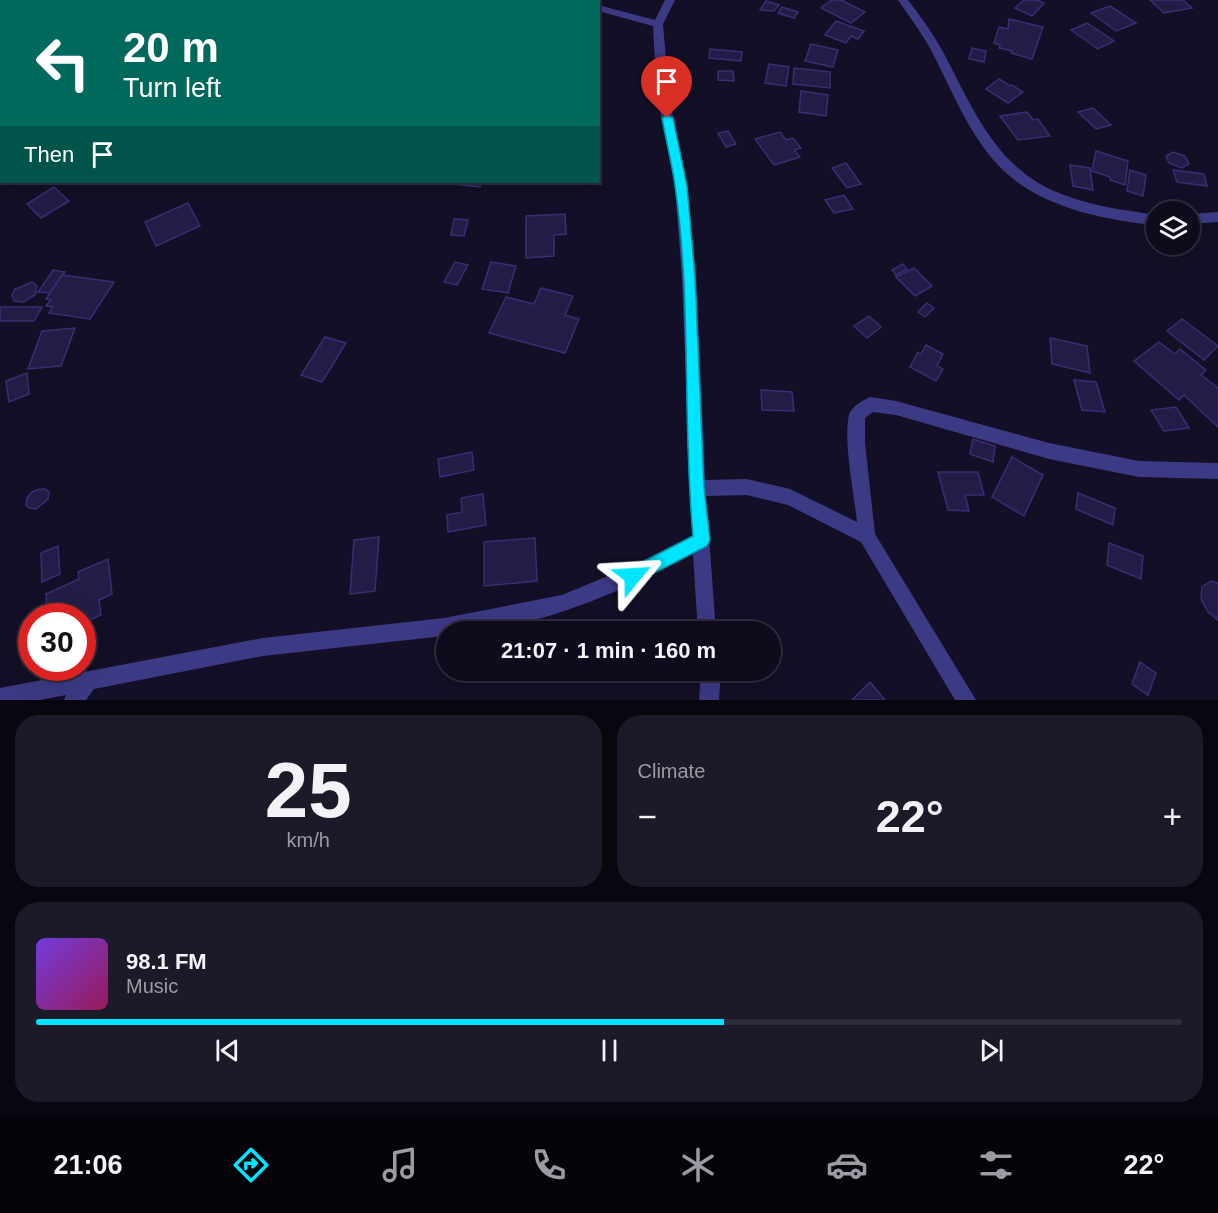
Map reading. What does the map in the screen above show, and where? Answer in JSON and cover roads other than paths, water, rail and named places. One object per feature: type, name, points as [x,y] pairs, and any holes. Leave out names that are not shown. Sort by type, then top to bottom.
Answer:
[{"type":"street","points":[[670,0],[657,24],[663,96],[681,186],[689,277],[696,488],[702,540],[706,621]]},
{"type":"street","points":[[903,0],[925,30],[985,141],[1017,176],[1050,195],[1089,208],[1146,218]]},
{"type":"street","points":[[600,9],[657,24]]},
{"type":"street","points":[[1200,218],[1218,217]]},
{"type":"street","points":[[966,700],[867,537],[857,443],[857,415],[870,404],[896,408],[1049,451],[1139,470],[1218,471]]},
{"type":"street","points":[[696,488],[747,487],[790,497],[867,537]]},
{"type":"street","points":[[0,698],[263,647],[444,627],[562,604],[633,576],[702,540]]},
{"type":"street","points":[[710,700],[711,681]]},
{"type":"street","points":[[74,700],[88,682]]}]
